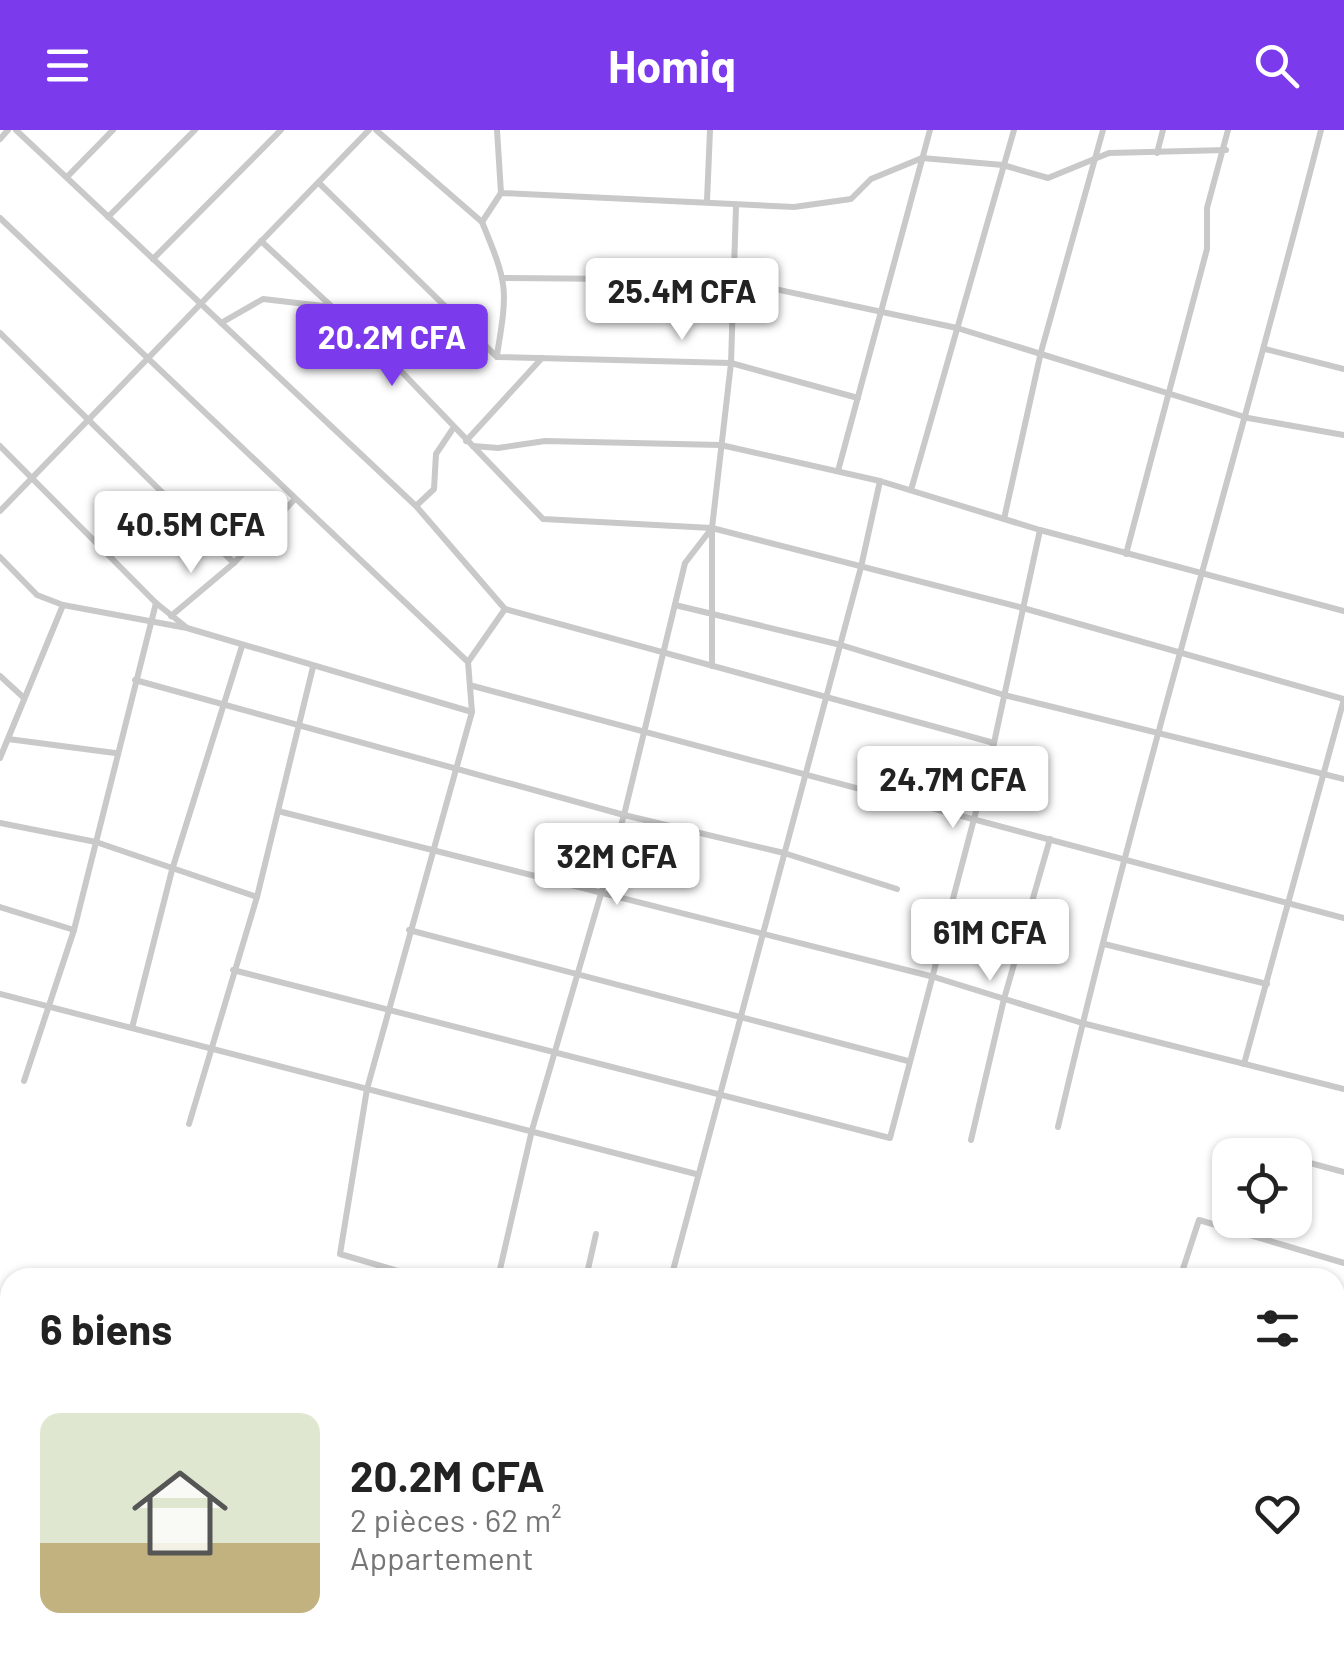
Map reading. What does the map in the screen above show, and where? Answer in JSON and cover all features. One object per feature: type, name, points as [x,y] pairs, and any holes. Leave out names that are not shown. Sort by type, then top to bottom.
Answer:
[{"type":"street","points":[[0,139],[8,130]]},
{"type":"street","points":[[16,130],[416,506],[505,609],[664,654],[828,694],[994,743]]},
{"type":"street","points":[[67,176],[113,130]]},
{"type":"street","points":[[108,217],[196,130]]},
{"type":"street","points":[[153,259],[281,130]]},
{"type":"street","points":[[0,511],[372,130],[482,222],[505,278],[507,296],[497,356]]},
{"type":"street","points":[[482,222],[502,193],[497,130]]},
{"type":"street","points":[[708,201],[710,130]]},
{"type":"street","points":[[838,471],[930,130]]},
{"type":"street","points":[[911,490],[1014,130]]},
{"type":"street","points":[[1004,519],[1040,352],[1104,130]]},
{"type":"street","points":[[1157,152],[1162,130]]},
{"type":"street","points":[[1126,554],[1207,249],[1207,208],[1226,150],[1228,130]]},
{"type":"street","points":[[1058,1127],[1179,653],[1248,418],[1321,130]]},
{"type":"street","points":[[502,193],[708,201],[736,207],[824,206],[851,199],[871,179],[922,158],[1003,166],[1048,178],[1109,153],[1226,150]]},
{"type":"street","points":[[319,183],[353,211],[497,356],[731,363],[858,398]]},
{"type":"street","points":[[712,666],[712,528],[731,363],[736,207]]},
{"type":"street","points":[[0,218],[468,662],[473,686],[472,712],[460,769],[408,930],[366,1089],[340,1254],[388,1268]]},
{"type":"street","points":[[261,241],[334,307],[542,519],[712,528],[1023,608],[1344,698],[1244,1064]]},
{"type":"street","points":[[505,278],[733,280],[957,328],[1248,418],[1344,436]]},
{"type":"street","points":[[221,322],[262,299],[334,307]]},
{"type":"street","points":[[0,333],[234,563]]},
{"type":"street","points":[[1265,350],[1344,369]]},
{"type":"street","points":[[469,444],[542,358]]},
{"type":"street","points":[[416,506],[434,490],[436,454],[452,430]]},
{"type":"street","points":[[469,444],[498,448],[545,440],[721,445],[880,480],[1040,530],[1344,612]]},
{"type":"street","points":[[0,446],[156,603],[187,628]]},
{"type":"street","points":[[673,1268],[696,1174],[742,1018],[760,934],[862,566],[880,480]]},
{"type":"street","points":[[171,616],[234,563],[294,500]]},
{"type":"street","points":[[500,1268],[532,1130],[624,816],[686,563],[712,528]]},
{"type":"street","points":[[233,970],[890,1138],[994,743],[1040,530]]},
{"type":"street","points":[[0,558],[37,595],[63,606],[187,628],[472,712]]},
{"type":"street","points":[[24,1081],[74,930],[115,753],[156,603]]},
{"type":"street","points":[[676,605],[841,645],[1004,695],[1344,779]]},
{"type":"street","points":[[0,758],[63,606]]},
{"type":"street","points":[[468,662],[505,609]]},
{"type":"street","points":[[132,1028],[172,870],[242,646]]},
{"type":"street","points":[[189,1124],[257,897],[313,666]]},
{"type":"street","points":[[0,676],[24,698]]},
{"type":"street","points":[[135,680],[624,816],[784,854],[896,889]]},
{"type":"street","points":[[473,686],[1344,918]]},
{"type":"street","points":[[8,739],[115,753]]},
{"type":"street","points":[[278,812],[934,977],[1082,1023],[1344,1089]]},
{"type":"street","points":[[0,823],[96,842],[257,897]]},
{"type":"street","points":[[971,1140],[1004,999],[1050,839]]},
{"type":"street","points":[[0,907],[74,930]]},
{"type":"street","points":[[408,930],[908,1061]]},
{"type":"street","points":[[1104,944],[1267,984]]},
{"type":"street","points":[[0,994],[696,1174]]},
{"type":"street","points":[[1312,1164],[1344,1172]]},
{"type":"street","points":[[1183,1268],[1199,1220],[1344,1263]]},
{"type":"street","points":[[588,1268],[596,1234]]}]
